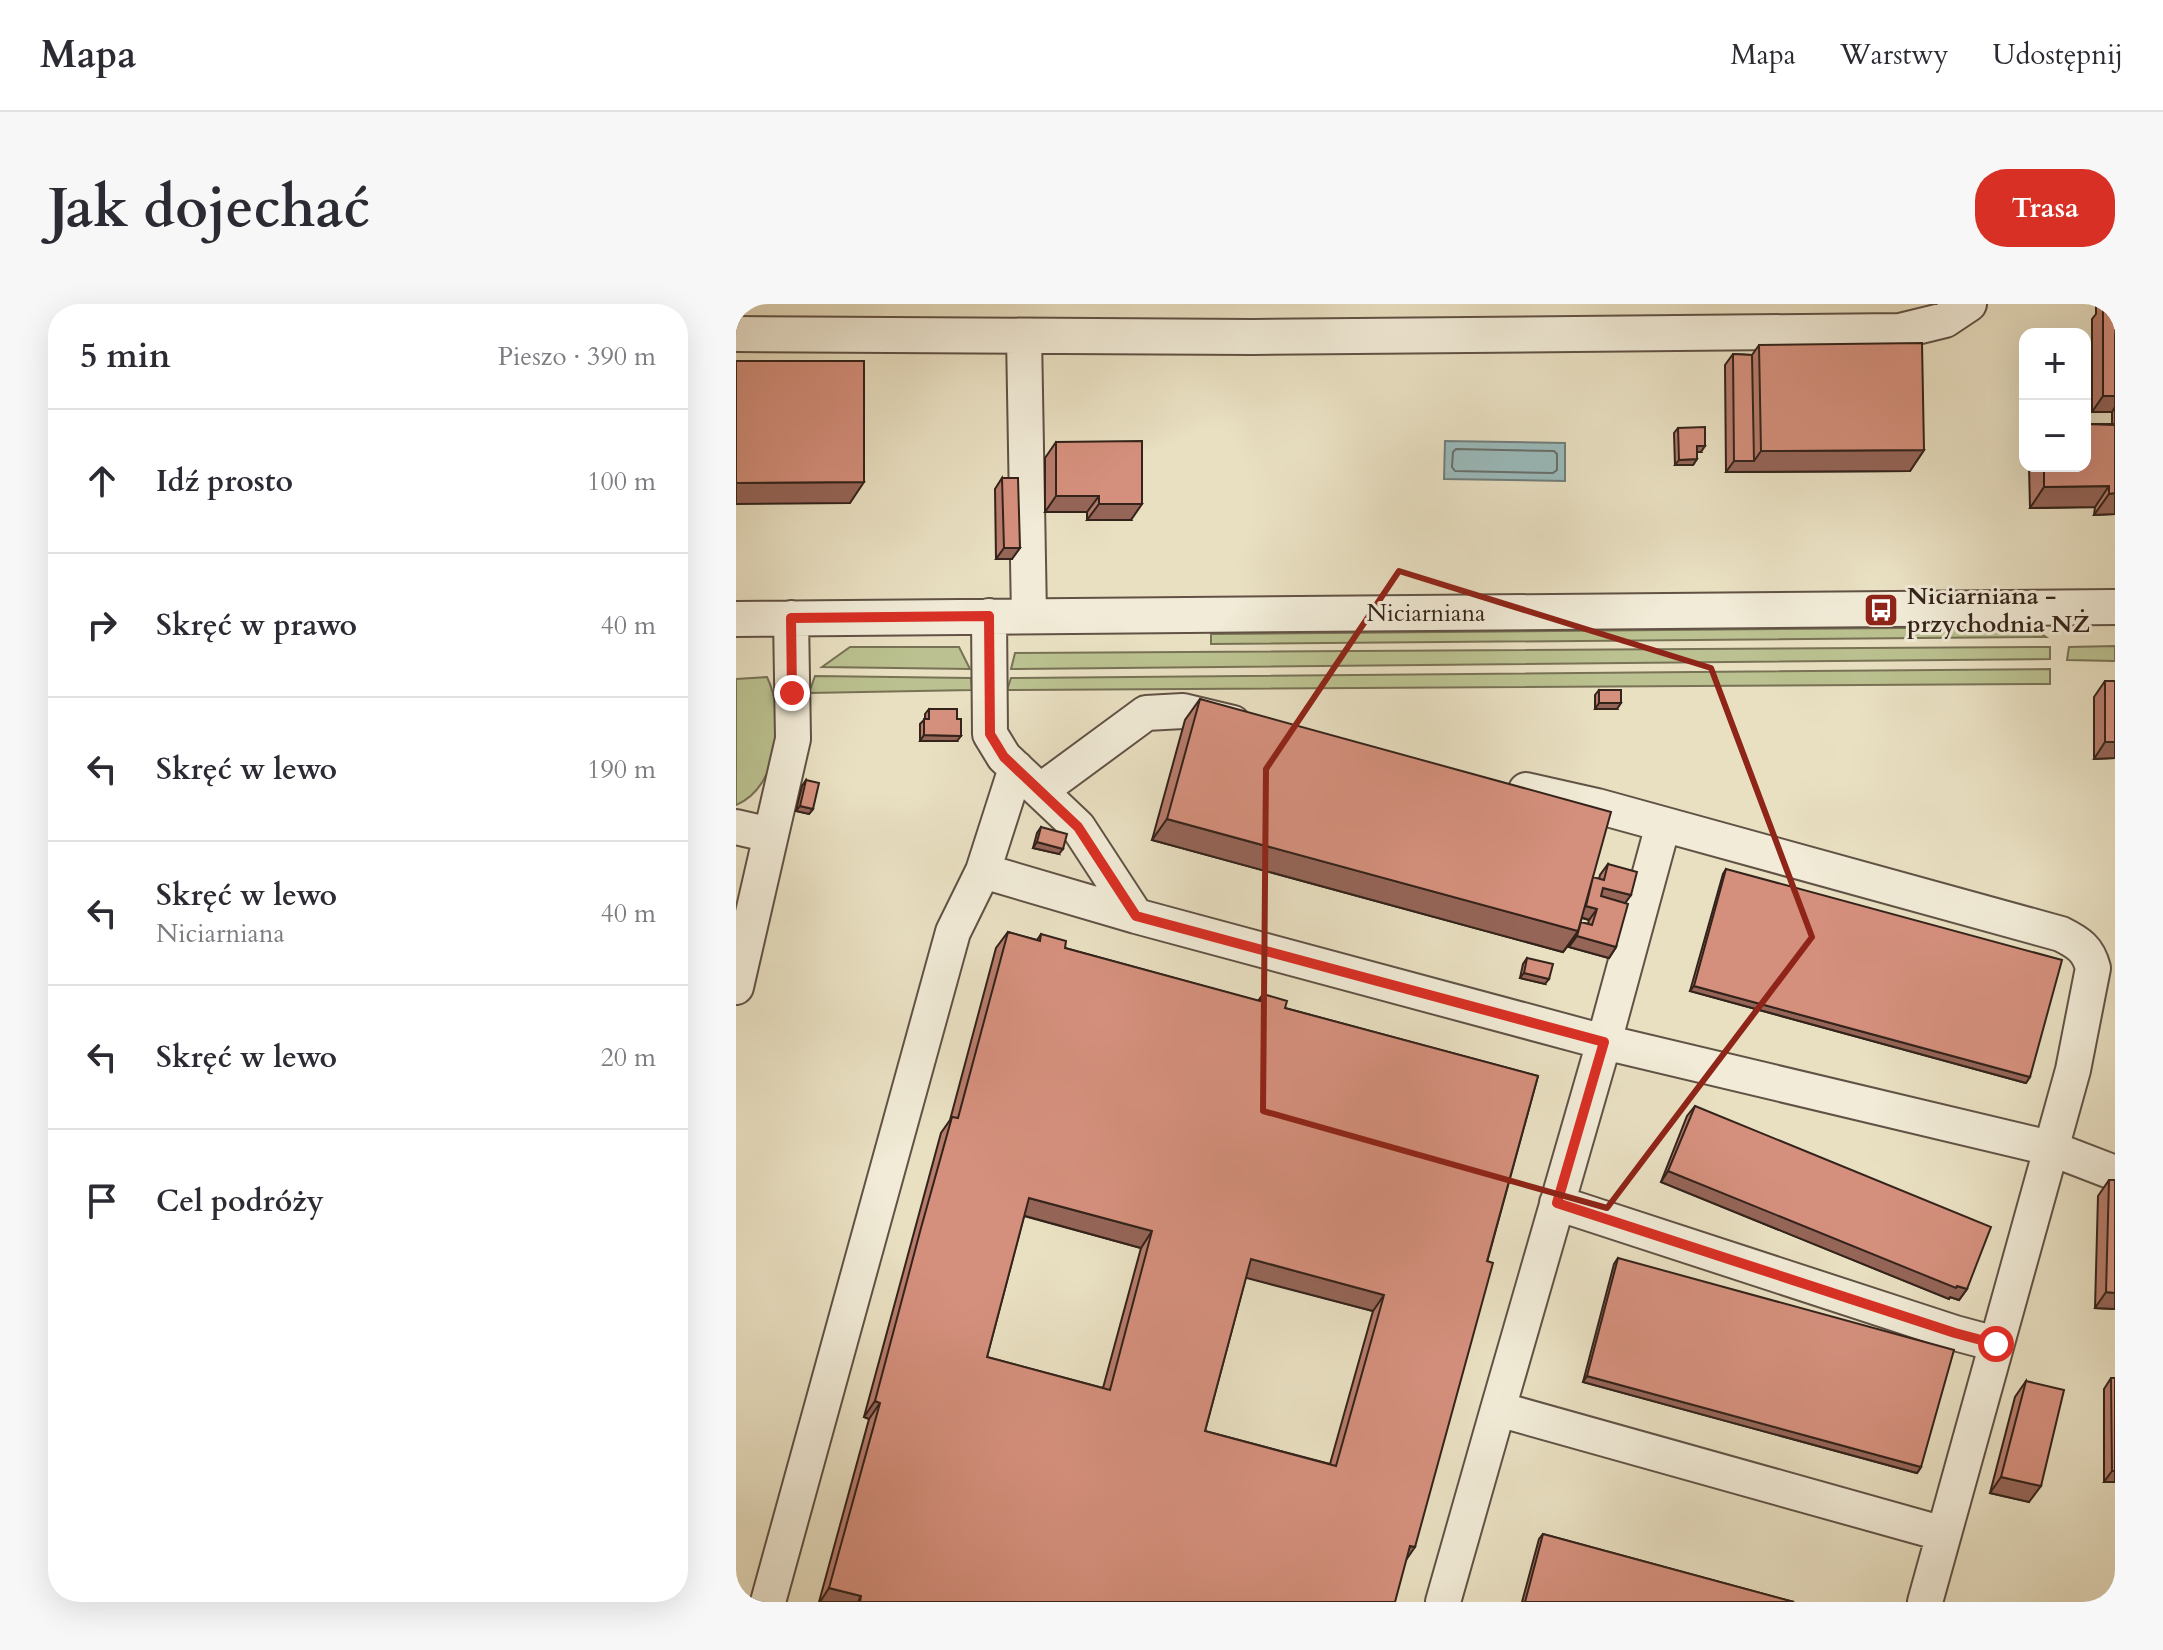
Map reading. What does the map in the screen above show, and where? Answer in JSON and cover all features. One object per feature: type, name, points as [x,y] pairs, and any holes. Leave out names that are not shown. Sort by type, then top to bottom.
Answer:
[{"type":"street","points":[[931,304],[950,334]]},
{"type":"street","points":[[736,334],[1331,337],[1900,331],[1945,320],[1969,304]]},
{"type":"street","points":[[1024,336],[1029,616]]},
{"type":"street","name":"Niciarniana","points":[[736,619],[2115,607]]},
{"type":"street","points":[[989,616],[990,734],[1004,757],[1078,827],[1136,916]]},
{"type":"street","points":[[736,987],[793,739],[791,618]]},
{"type":"street","points":[[1040,791],[1146,713],[1183,711],[1260,729]]},
{"type":"street","points":[[768,1602],[953,932],[983,871],[1016,768]]},
{"type":"street","points":[[1489,782],[1663,825],[2061,934],[2079,943],[2089,954],[2093,968],[2073,1070],[1925,1602]]},
{"type":"street","points":[[1443,1602],[1663,825]]},
{"type":"street","points":[[736,827],[771,835]]},
{"type":"street","points":[[983,871],[1136,916],[1604,1042],[2050,1148],[2115,1173]]},
{"type":"street","points":[[1557,1203],[1996,1344]]},
{"type":"street","points":[[1498,1409],[1944,1534]]},
{"type":"highlighted area","points":[[1399,571],[1711,668],[1812,937],[1607,1208],[1263,1111],[1266,769]]},
{"type":"green space","points":[[2024,627],[2046,637],[1211,644],[1211,634]]},
{"type":"green space","points":[[2115,646],[2115,661],[2067,660],[2069,647]]},
{"type":"green space","points":[[850,647],[959,647],[970,669],[822,667]]},
{"type":"green space","points":[[2050,647],[2050,659],[1011,669],[1015,653]]},
{"type":"green space","points":[[2050,669],[2050,684],[1007,690],[1011,678]]},
{"type":"green space","points":[[815,676],[971,678],[972,690],[809,693]]},
{"type":"green space","points":[[767,677],[776,710],[775,748],[762,783],[751,796],[736,805],[736,679]]},
{"type":"water","points":[[1445,441],[1565,443],[1565,481],[1444,479]]},
{"type":"building","points":[[2103,304],[2115,304],[2115,396],[2103,396]]},
{"type":"building","points":[[1922,343],[1924,450],[1761,451],[1759,345]]},
{"type":"building","points":[[1733,354],[1752,355],[1754,461],[1734,461]]},
{"type":"building","points":[[736,361],[864,361],[864,482],[736,483]]},
{"type":"building","points":[[2091,424],[2115,425],[2115,493],[2109,494],[2109,486],[2044,487],[2044,472],[2091,472]]},
{"type":"building","points":[[1705,427],[1705,446],[1697,446],[1697,459],[1679,460],[1678,428]]},
{"type":"building","points":[[1142,441],[1142,504],[1099,504],[1099,496],[1056,496],[1056,442]]},
{"type":"building","points":[[1002,478],[1018,478],[1020,548],[1004,548]]},
{"type":"building","points":[[2105,681],[2115,681],[2115,742],[2105,742]]},
{"type":"building","points":[[1599,690],[1621,690],[1621,703],[1599,703]]},
{"type":"building","points":[[1200,699],[1611,812],[1578,931],[1167,819]]},
{"type":"building","points":[[929,709],[957,709],[957,719],[961,719],[961,736],[924,735],[924,719],[929,719]]},
{"type":"building","points":[[806,780],[819,783],[813,809],[800,806]]},
{"type":"building","points":[[1041,827],[1067,834],[1063,849],[1037,842]]},
{"type":"building","points":[[1608,864],[1637,872],[1631,895],[1603,888],[1601,896],[1628,904],[1616,947],[1577,936],[1581,922],[1592,925],[1597,909],[1586,906],[1593,877],[1604,880]]},
{"type":"building","points":[[1726,869],[2062,960],[2030,1077],[1694,986]]},
{"type":"building","points":[[1008,932],[1040,941],[1041,934],[1066,941],[1065,948],[1260,1001],[1263,994],[1287,1001],[1285,1008],[1538,1076],[1487,1261],[1493,1263],[1415,1547],[1410,1546],[1395,1602],[860,1602],[861,1596],[829,1588],[880,1403],[875,1401],[921,1228],[952,1117],[958,1118]],"holes":[[[1029,1198],[1152,1231],[1110,1390],[987,1357]],[[1251,1259],[1384,1295],[1336,1466],[1205,1431]]]},
{"type":"building","points":[[1527,958],[1553,964],[1549,979],[1524,973]]},
{"type":"building","points":[[1695,1106],[1991,1227],[1967,1289],[1956,1288],[1668,1171]]},
{"type":"building","points":[[2109,1180],[2115,1180],[2115,1293],[2106,1292]]},
{"type":"building","points":[[1618,1258],[1954,1350],[1921,1467],[1587,1376]]},
{"type":"building","points":[[2111,1378],[2115,1378],[2115,1471],[2112,1471]]},
{"type":"building","points":[[2026,1381],[2064,1390],[2041,1486],[2001,1477]]},
{"type":"building","points":[[1543,1534],[1794,1602],[1525,1602]]},
{"type":"place","name":"Niciarniana - przychodnia NŻ","points":[[1881,610]]},
{"type":"route","points":[[792,693],[791,618],[989,616],[990,734],[1004,757],[1078,827],[1136,916],[1604,1042],[1557,1203],[1996,1344]]}]
